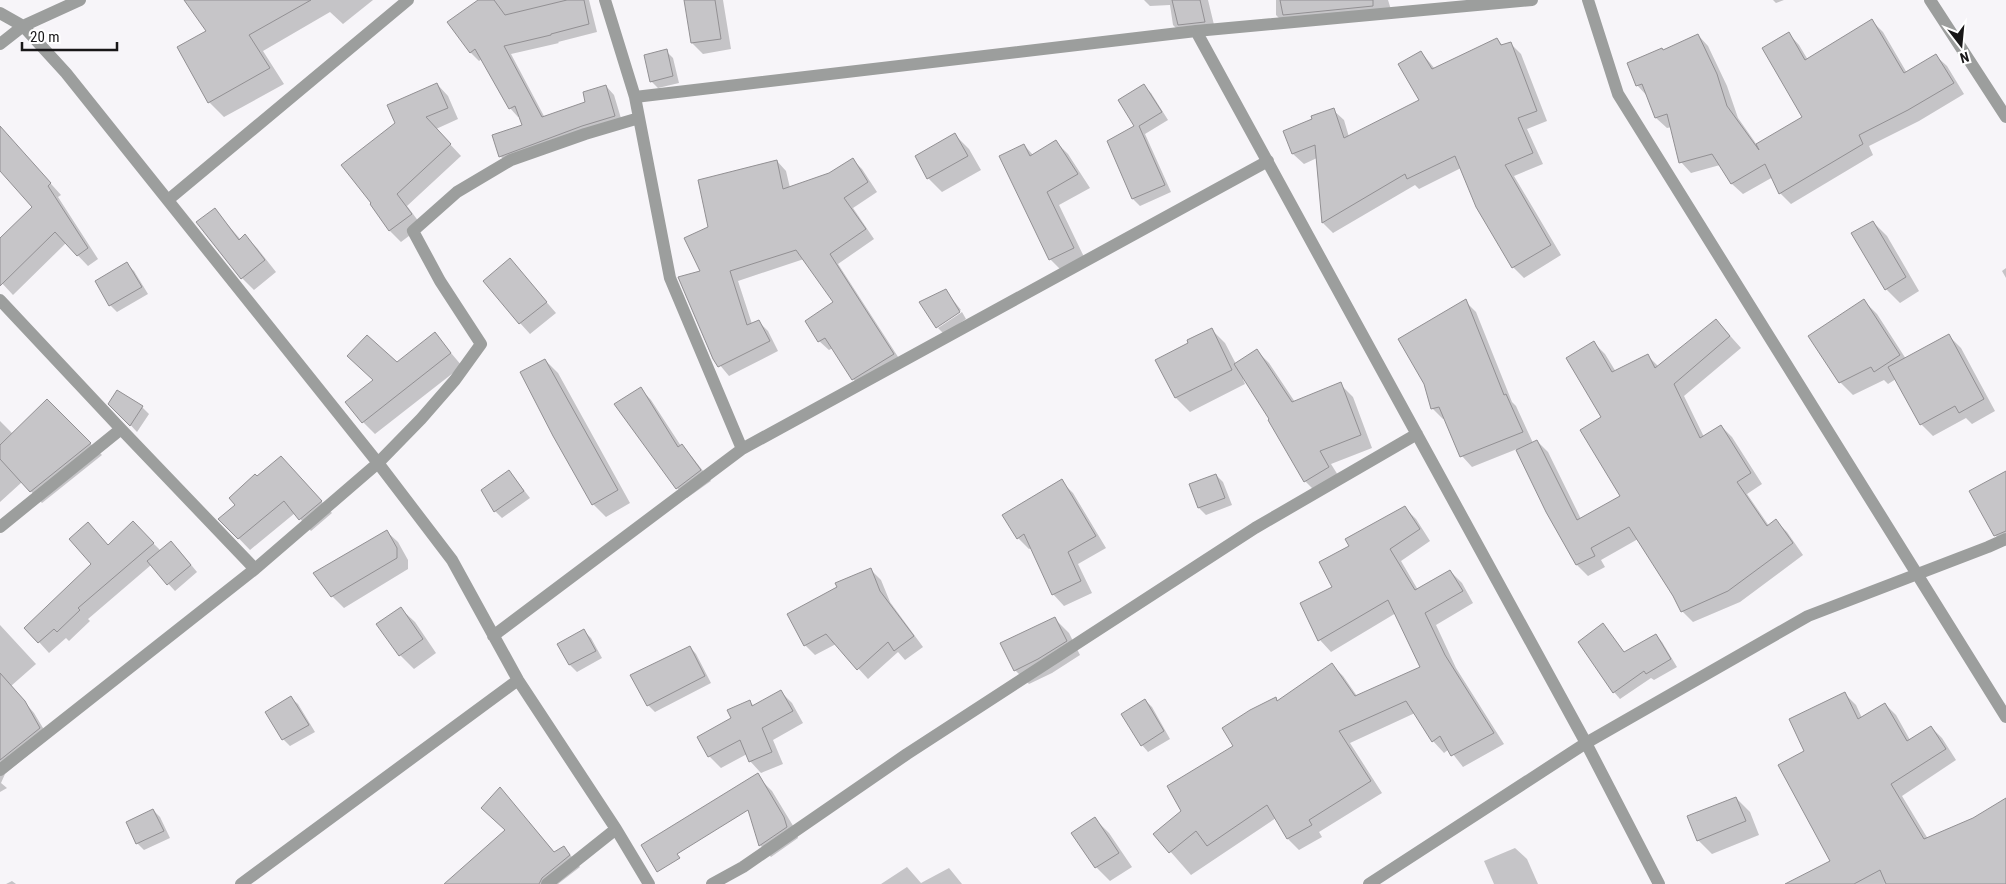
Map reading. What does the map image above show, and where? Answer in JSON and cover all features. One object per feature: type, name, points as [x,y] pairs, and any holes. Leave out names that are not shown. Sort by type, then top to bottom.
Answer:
[{"type":"street","points":[[0,44],[23,26],[80,0]]},
{"type":"street","points":[[168,200],[408,0]]},
{"type":"street","points":[[605,0],[635,96],[670,278],[742,449]]},
{"type":"street","points":[[635,96],[1196,30],[1532,0]]},
{"type":"street","points":[[1588,0],[1618,94],[2006,717]]},
{"type":"street","points":[[1930,0],[2006,117]]},
{"type":"street","points":[[0,12],[23,26],[66,73],[378,463],[452,560],[518,680],[616,829],[649,884]]},
{"type":"street","points":[[1196,30],[1586,743],[1659,884]]},
{"type":"street","points":[[0,770],[256,569],[378,463],[455,380],[481,344],[440,280],[413,230],[457,192],[511,160],[639,118]]},
{"type":"street","points":[[493,636],[742,449],[1268,161]]},
{"type":"street","points":[[2,306],[256,569]]},
{"type":"street","points":[[0,527],[121,429]]},
{"type":"street","points":[[712,884],[743,866],[907,754],[1255,528],[1417,434]]},
{"type":"street","points":[[1369,884],[1586,743],[1808,616],[1988,547],[2006,538]]},
{"type":"street","points":[[241,884],[518,680]]},
{"type":"street","points":[[547,884],[616,829]]},
{"type":"building","points":[[184,0],[311,0],[249,35],[270,68],[208,103],[177,47],[206,31]]},
{"type":"building","points":[[478,0],[494,0],[505,15],[567,0],[584,0],[589,24],[504,46],[542,117],[585,102],[583,92],[606,85],[615,116],[582,126],[499,157],[492,135],[522,125],[515,106],[509,109],[475,49],[470,53],[447,22]]},
{"type":"building","points":[[684,0],[715,0],[721,39],[691,43]]},
{"type":"building","points":[[1172,0],[1200,0],[1205,22],[1178,25]]},
{"type":"building","points":[[1280,0],[1373,0],[1373,6],[1283,15]]},
{"type":"building","points":[[1872,19],[1904,73],[1936,54],[1954,83],[1908,110],[1859,135],[1863,144],[1779,194],[1765,164],[1731,184],[1712,154],[1679,163],[1667,114],[1655,118],[1642,84],[1636,86],[1627,63],[1662,48],[1663,50],[1698,34],[1717,74],[1727,106],[1759,150],[1756,144],[1802,117],[1762,48],[1789,32],[1805,60]]},
{"type":"building","points":[[1497,38],[1501,45],[1511,42],[1537,111],[1518,118],[1533,153],[1505,165],[1551,245],[1512,268],[1476,207],[1455,156],[1407,179],[1405,174],[1322,223],[1315,145],[1292,154],[1283,131],[1312,119],[1311,116],[1334,108],[1344,138],[1419,100],[1398,64],[1421,51],[1432,69]]},
{"type":"building","points":[[667,49],[673,76],[650,82],[644,55]]},
{"type":"building","points":[[437,83],[448,108],[426,117],[451,144],[397,194],[412,214],[389,231],[371,203],[341,165],[395,123],[387,105]]},
{"type":"building","points":[[1144,84],[1162,112],[1139,126],[1165,185],[1132,199],[1107,141],[1134,126],[1118,100]]},
{"type":"building","points":[[0,126],[51,183],[48,186],[88,248],[77,256],[55,232],[0,286],[0,238],[32,207],[0,171]]},
{"type":"building","points":[[955,133],[968,156],[927,179],[915,156]]},
{"type":"building","points":[[1056,140],[1078,174],[1047,192],[1074,248],[1049,260],[999,156],[1024,144],[1030,156]]},
{"type":"building","points":[[853,158],[868,182],[844,198],[866,229],[830,254],[894,354],[852,380],[825,338],[818,342],[805,321],[833,302],[796,250],[730,271],[747,325],[759,320],[770,341],[718,367],[678,277],[700,271],[684,238],[708,227],[698,180],[777,160],[783,189],[829,173]]},
{"type":"building","points":[[215,208],[239,240],[245,234],[265,260],[241,279],[196,222]]},
{"type":"building","points":[[1873,221],[1906,277],[1885,290],[1851,233]]},
{"type":"building","points":[[510,258],[547,302],[519,324],[483,281]]},
{"type":"building","points":[[127,262],[142,287],[109,306],[95,281]]},
{"type":"building","points":[[946,289],[960,312],[936,328],[919,302]]},
{"type":"building","points":[[1466,299],[1504,395],[1506,394],[1523,432],[1460,457],[1439,407],[1431,409],[1424,384],[1398,339]]},
{"type":"building","points":[[1864,299],[1900,355],[1874,372],[1871,367],[1839,383],[1808,336]]},
{"type":"building","points":[[1716,319],[1730,336],[1674,384],[1700,438],[1721,425],[1751,473],[1737,482],[1767,526],[1776,519],[1793,543],[1728,591],[1681,612],[1673,596],[1629,527],[1591,548],[1595,556],[1576,565],[1546,512],[1516,450],[1537,440],[1577,520],[1620,496],[1580,430],[1601,417],[1566,358],[1594,341],[1612,372],[1648,354],[1655,368]]},
{"type":"building","points":[[1212,328],[1232,370],[1175,398],[1155,360],[1188,343],[1187,340]]},
{"type":"building","points":[[435,332],[451,353],[362,423],[345,402],[373,380],[347,356],[367,335],[397,362]]},
{"type":"building","points":[[1949,334],[1984,399],[1959,413],[1955,406],[1920,425],[1888,367]]},
{"type":"building","points":[[1257,349],[1292,402],[1341,382],[1361,435],[1320,451],[1329,467],[1304,482],[1269,419],[1234,364]]},
{"type":"building","points":[[545,359],[618,490],[592,505],[520,372]]},
{"type":"building","points":[[641,387],[678,447],[682,444],[701,470],[676,489],[614,404]]},
{"type":"building","points":[[117,390],[143,406],[130,426],[108,404]]},
{"type":"building","points":[[47,399],[91,443],[30,492],[0,459],[0,445]]},
{"type":"building","points":[[281,456],[322,501],[299,520],[284,501],[238,539],[218,519],[235,505],[229,498],[255,474],[257,476]]},
{"type":"building","points":[[509,470],[524,491],[494,512],[481,490]]},
{"type":"building","points":[[2006,471],[2006,531],[1994,536],[1969,491]]},
{"type":"building","points":[[1216,474],[1225,498],[1198,508],[1189,484]]},
{"type":"building","points":[[1062,479],[1096,536],[1068,552],[1081,581],[1052,595],[1024,534],[1017,539],[1002,515]]},
{"type":"building","points":[[1405,506],[1420,529],[1390,549],[1415,590],[1450,570],[1463,591],[1425,613],[1445,655],[1494,733],[1451,756],[1440,736],[1432,742],[1406,701],[1339,731],[1371,781],[1309,820],[1312,825],[1287,839],[1267,805],[1207,846],[1196,831],[1169,853],[1153,834],[1181,811],[1167,786],[1233,746],[1222,728],[1250,710],[1276,697],[1277,701],[1332,663],[1355,696],[1420,667],[1388,600],[1318,641],[1300,603],[1332,587],[1319,562],[1349,546],[1345,539]]},
{"type":"building","points":[[133,521],[154,543],[78,608],[80,610],[57,632],[54,629],[38,643],[24,628],[91,564],[69,539],[88,522],[108,545]]},
{"type":"building","points":[[387,530],[397,548],[397,558],[331,597],[313,573]]},
{"type":"building","points":[[171,541],[191,565],[167,585],[147,561]]},
{"type":"building","points":[[871,568],[880,591],[914,636],[894,651],[888,642],[857,670],[826,634],[804,646],[787,614],[837,587],[835,583]]},
{"type":"building","points":[[401,607],[423,639],[399,656],[376,624]]},
{"type":"building","points":[[1055,617],[1067,641],[1014,671],[1000,643]]},
{"type":"building","points":[[1603,623],[1624,652],[1656,634],[1671,659],[1646,674],[1644,671],[1613,693],[1578,642]]},
{"type":"building","points":[[584,629],[596,651],[569,665],[557,644]]},
{"type":"building","points":[[690,646],[705,676],[647,706],[630,675]]},
{"type":"building","points":[[0,673],[25,701],[40,728],[0,760]]},
{"type":"building","points":[[781,690],[793,711],[762,728],[772,752],[749,762],[740,740],[708,757],[697,737],[731,718],[727,710],[750,700],[752,706]]},
{"type":"building","points":[[1845,692],[1858,719],[1885,703],[1907,741],[1931,726],[1946,749],[1891,784],[1924,839],[1973,818],[2006,798],[2006,884],[1886,884],[1880,870],[1854,884],[1785,884],[1830,861],[1778,765],[1804,751],[1789,719]]},
{"type":"building","points":[[291,696],[309,725],[282,740],[265,712]]},
{"type":"building","points":[[1145,699],[1164,731],[1141,746],[1121,714]]},
{"type":"building","points":[[758,773],[784,817],[787,827],[759,846],[748,810],[677,854],[680,858],[657,872],[641,845]]},
{"type":"building","points":[[500,787],[554,852],[564,846],[570,855],[542,878],[539,884],[444,884],[505,830],[481,808]]},
{"type":"building","points":[[1736,797],[1746,821],[1697,841],[1687,816]]},
{"type":"building","points":[[153,809],[164,831],[136,844],[126,822]]},
{"type":"building","points":[[1095,817],[1119,853],[1095,868],[1071,833]]}]
